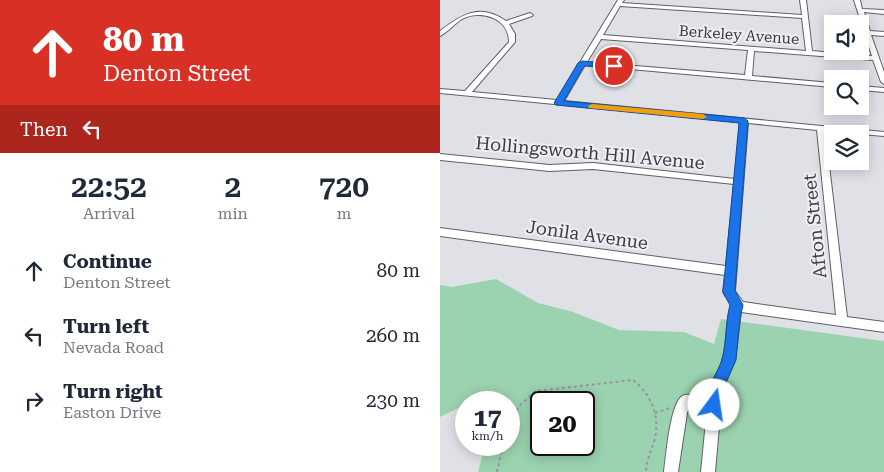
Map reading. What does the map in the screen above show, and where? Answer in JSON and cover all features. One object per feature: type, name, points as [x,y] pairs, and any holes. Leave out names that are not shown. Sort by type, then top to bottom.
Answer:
[{"type":"street","points":[[684,9],[687,0]]},
{"type":"street","points":[[803,0],[809,53]]},
{"type":"street","points":[[857,0],[863,15]]},
{"type":"street","points":[[558,103],[620,2],[684,9],[805,17]]},
{"type":"street","points":[[861,10],[884,12]]},
{"type":"street","points":[[440,34],[459,18],[472,14],[494,17],[506,23],[513,32],[512,42],[467,94]]},
{"type":"street","points":[[506,23],[530,15]]},
{"type":"street","points":[[869,33],[884,34]]},
{"type":"street","points":[[869,36],[884,82]]},
{"type":"street","name":"Berkeley Avenue","points":[[599,37],[876,58]]},
{"type":"street","points":[[748,78],[751,49]]},
{"type":"street","points":[[582,63],[824,84]]},
{"type":"street","points":[[869,89],[884,90]]},
{"type":"street","points":[[440,91],[884,134]]},
{"type":"street","points":[[744,121],[729,292],[737,305],[884,327]]},
{"type":"street","name":"Afton Street","points":[[821,128],[842,321]]},
{"type":"street","name":"Hollingsworth Hill Avenue","points":[[440,156],[549,168],[592,166],[738,182]]},
{"type":"street","name":"Jonila Avenue","points":[[440,232],[730,270]]},
{"type":"street","points":[[708,472],[715,391],[729,360],[733,318],[737,305]]},
{"type":"street","points":[[671,472],[680,412],[686,401],[714,405]]},
{"type":"path","points":[[520,404],[525,398],[536,391],[633,380],[642,386],[651,400],[655,413],[655,439],[647,458],[646,472]]},
{"type":"path","points":[[497,472],[501,456]]},
{"type":"green space","points":[[496,279],[538,303],[573,312],[619,330],[684,332],[714,344],[721,319],[884,341],[884,472],[478,472],[482,456],[520,456],[520,391],[455,391],[455,410],[440,417],[440,285],[452,287]]},
{"type":"slow traffic","points":[[592,106],[703,117]]},
{"type":"route","points":[[614,66],[582,63],[558,103],[744,121],[729,292],[737,305],[733,318],[729,360],[715,391],[714,405]]}]
